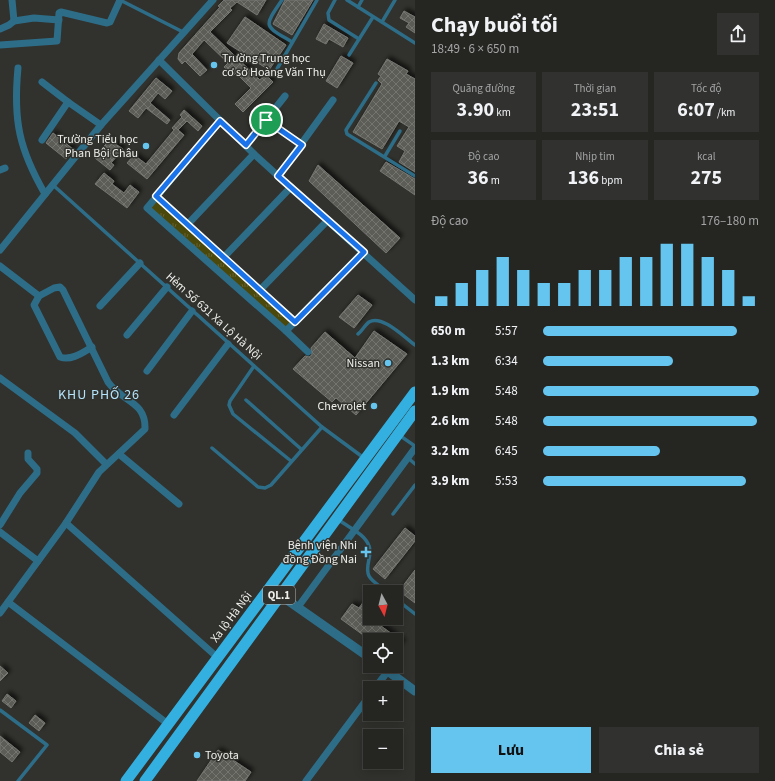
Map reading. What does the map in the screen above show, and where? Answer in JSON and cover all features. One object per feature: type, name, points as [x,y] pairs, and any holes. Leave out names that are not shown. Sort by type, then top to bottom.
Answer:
[{"type":"highway","name":"Xa lộ Hà Nội","points":[[126,781],[415,392]]},
{"type":"highway","name":"QL.1","points":[[145,781],[415,410]]},
{"type":"street","points":[[12,0],[14,21]]},
{"type":"street","points":[[0,45],[57,41],[58,20],[59,13],[61,12],[107,23],[110,22],[120,0]]},
{"type":"street","points":[[1,248],[101,125],[213,0]]},
{"type":"street","points":[[0,30],[10,26],[14,21],[34,18],[58,20]]},
{"type":"street","points":[[159,60],[254,154],[364,252],[415,300]]},
{"type":"street","points":[[18,68],[16,96],[18,127],[28,162],[45,194]]},
{"type":"street","points":[[42,82],[101,125]]},
{"type":"street","points":[[246,145],[285,96]]},
{"type":"street","points":[[278,176],[302,145],[333,100]]},
{"type":"street","points":[[42,140],[68,102]]},
{"type":"street","points":[[266,120],[302,145]]},
{"type":"street","points":[[220,121],[147,208],[308,352]]},
{"type":"street","points":[[188,224],[254,154]]},
{"type":"street","points":[[224,257],[291,187]]},
{"type":"street","points":[[156,196],[295,322]]},
{"type":"street","points":[[260,290],[328,220]]},
{"type":"street","points":[[286,331],[364,252]]},
{"type":"street","points":[[100,306],[140,263]]},
{"type":"street","points":[[0,266],[39,296]]},
{"type":"street","points":[[0,613],[66,523],[106,464],[119,454],[145,429],[145,418],[140,409],[113,389],[92,347],[63,290],[60,287],[54,288],[39,296],[34,305],[60,357],[65,359],[72,357],[92,347]]},
{"type":"street","points":[[127,335],[167,287]]},
{"type":"street","points":[[147,371],[192,311]]},
{"type":"street","points":[[174,415],[228,344]]},
{"type":"street","points":[[0,378],[75,433],[106,464]]},
{"type":"street","points":[[298,607],[415,447]]},
{"type":"street","points":[[0,525],[20,493],[37,472],[37,468],[28,459],[28,453]]},
{"type":"street","points":[[119,454],[180,504]]},
{"type":"street","points":[[66,523],[217,657]]},
{"type":"street","points":[[0,532],[38,560]]},
{"type":"street","points":[[280,595],[363,653]]},
{"type":"street","points":[[8,602],[168,724]]},
{"type":"street","points":[[391,673],[413,686]]},
{"type":"street","points":[[306,781],[363,704]]},
{"type":"lane","points":[[120,0],[183,32]]},
{"type":"lane","points":[[282,0],[268,21],[268,26],[270,29],[292,42]]},
{"type":"lane","points":[[276,69],[317,0]]},
{"type":"lane","points":[[335,0],[328,13],[329,20],[359,39]]},
{"type":"lane","points":[[347,0],[415,43]]},
{"type":"lane","points":[[358,7],[362,0]]},
{"type":"lane","points":[[382,22],[395,0]]},
{"type":"lane","points":[[349,55],[373,17]]},
{"type":"lane","points":[[376,83],[346,130],[347,134],[385,156],[415,176]]},
{"type":"lane","points":[[385,156],[400,131]]},
{"type":"lane","name":"Hẻm Số 631 Xa Lộ Hà Nội","points":[[53,184],[228,344],[322,427],[365,459]]},
{"type":"lane","points":[[358,334],[369,322],[375,320],[383,321],[415,345]]},
{"type":"lane","points":[[254,366],[230,401],[230,410],[291,461]]},
{"type":"lane","points":[[246,400],[301,449]]},
{"type":"lane","points":[[212,448],[258,487],[265,488],[271,485],[301,449],[322,427]]},
{"type":"lane","points":[[398,434],[415,447]]},
{"type":"lane","points":[[408,458],[415,464]]},
{"type":"lane","points":[[393,514],[415,485]]},
{"type":"lane","points":[[336,518],[364,538],[369,546],[370,555],[367,568],[369,576],[379,585]]},
{"type":"lane","points":[[403,605],[415,614]]},
{"type":"lane","points":[[0,710],[47,745],[18,781]]},
{"type":"green space","points":[[156,200],[291,322],[286,328],[150,207]]},
{"type":"building","points":[[224,0],[266,0],[257,15],[237,2],[230,8],[232,10],[210,32],[260,80],[265,74],[273,82],[243,112],[235,104],[251,88],[236,73],[233,76],[224,67],[228,63],[204,40],[192,54],[207,70],[200,76],[185,61],[182,64],[178,59],[179,53],[220,7],[218,6]]},
{"type":"building","points":[[285,0],[313,0],[292,35],[273,24]]},
{"type":"building","points":[[404,11],[415,17],[415,33],[406,27],[409,23],[400,18]]},
{"type":"building","points":[[245,17],[286,45],[269,70],[227,43]]},
{"type":"building","points":[[324,24],[348,38],[343,47],[329,39],[326,44],[316,39]]},
{"type":"building","points":[[341,56],[353,63],[337,88],[326,81]]},
{"type":"building","points":[[387,59],[408,71],[406,74],[415,79],[415,172],[399,162],[405,151],[397,146],[409,127],[399,121],[382,149],[353,132],[382,84],[378,80],[381,76],[378,74]]},
{"type":"building","points":[[156,78],[172,91],[165,99],[158,93],[150,103],[170,120],[167,124],[146,108],[138,118],[129,111]]},
{"type":"building","points":[[184,110],[202,126],[198,131],[187,121],[178,130],[184,135],[147,179],[127,163],[134,155],[146,164],[174,130],[172,128],[182,117],[180,115]]},
{"type":"building","points":[[53,133],[74,150],[66,159],[46,143]]},
{"type":"building","points":[[109,140],[123,149],[111,163],[114,165],[110,170],[95,158]]},
{"type":"building","points":[[386,162],[415,179],[415,195],[380,171]]},
{"type":"building","points":[[318,165],[400,238],[386,253],[309,181]]},
{"type":"building","points":[[104,173],[114,181],[112,184],[124,193],[130,185],[139,192],[127,208],[95,184]]},
{"type":"building","points":[[358,295],[372,305],[354,328],[339,317]]},
{"type":"building","points":[[374,331],[407,354],[356,415],[336,398],[332,402],[293,369],[305,356],[309,357],[312,355],[311,348],[325,332],[355,358]]},
{"type":"building","points":[[405,528],[415,536],[415,541],[385,579],[373,569]]},
{"type":"building","points":[[415,570],[415,603],[403,594],[403,586]]},
{"type":"building","points":[[363,603],[363,625],[380,625],[391,633],[363,633],[363,635],[341,619],[352,604],[359,608]]},
{"type":"building","points":[[0,666],[8,673],[0,681]]},
{"type":"building","points":[[7,694],[16,701],[11,708],[2,701]]},
{"type":"building","points":[[35,715],[45,723],[39,731],[29,723]]},
{"type":"building","points":[[0,736],[20,752],[12,762],[0,752]]},
{"type":"building","points":[[218,750],[251,772],[245,781],[197,781]]},
{"type":"place","name":"Trường Trung học cơ sở Hoàng Văn Thụ","points":[[214,65]]},
{"type":"place","name":"Trường Tiểu học Phan Bội Châu","points":[[146,146]]},
{"type":"place","name":"Nissan","points":[[388,363]]},
{"type":"place","name":"Chevrolet","points":[[374,406]]},
{"type":"place","name":"Bệnh viện Nhi đồng Đồng Nai","points":[[366,552]]},
{"type":"place","name":"Toyota","points":[[197,755]]},
{"type":"district","name":"KHU PHỐ 26","points":[[99,394]]},
{"type":"route","points":[[266,120],[302,145],[278,176],[364,252],[295,322],[156,196],[220,121],[246,145],[266,120]]}]
